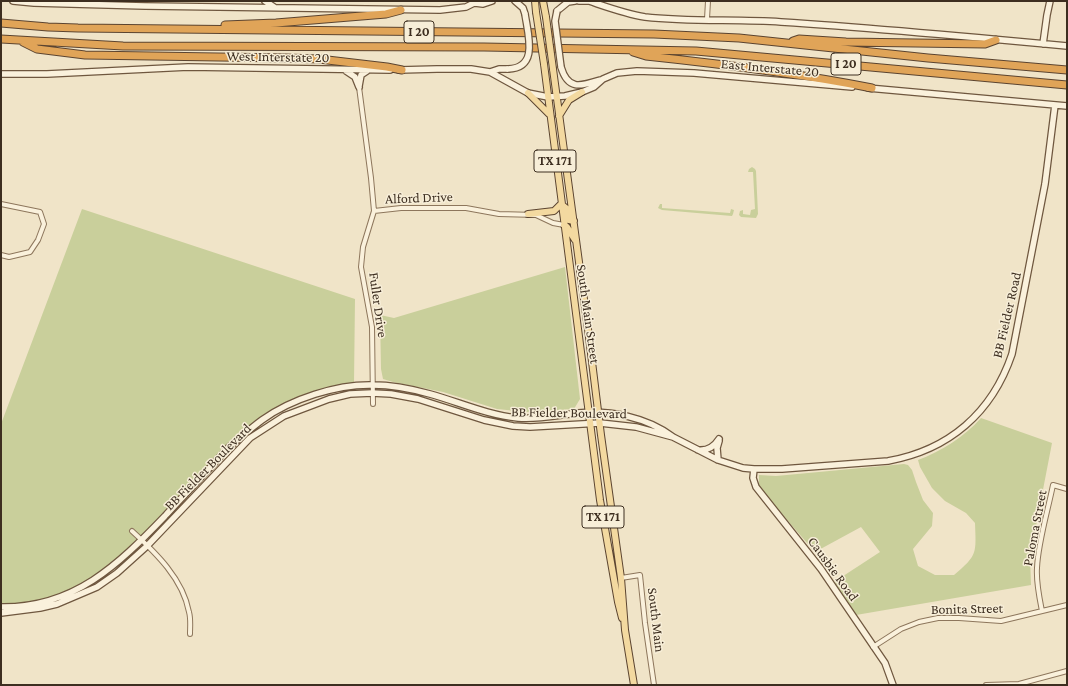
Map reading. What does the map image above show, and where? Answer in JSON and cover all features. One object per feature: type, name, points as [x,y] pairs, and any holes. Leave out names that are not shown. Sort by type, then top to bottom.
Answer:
[{"type":"highway","points":[[196,29],[208,25],[319,20],[386,14],[401,10]]},
{"type":"highway","name":"I 20","points":[[1,23],[48,27],[654,34],[739,38],[868,52],[1067,70]]},
{"type":"highway","name":"I 20","points":[[1,39],[123,46],[484,47],[696,51],[1067,85]]},
{"type":"highway","points":[[786,43],[799,39],[846,42],[985,44],[996,40]]},
{"type":"highway","points":[[19,41],[37,49],[84,55],[292,58],[387,67],[402,70]]},
{"type":"highway","points":[[625,49],[646,56],[763,69],[872,88]]},
{"type":"main road","name":"South Main Street","points":[[535,1],[600,500],[618,602],[626,630]]},
{"type":"main road","name":"South Main Street","points":[[543,1],[577,243],[598,414],[622,578],[626,630],[634,685]]},
{"type":"main road","points":[[559,116],[569,100],[582,92]]},
{"type":"main road","points":[[528,93],[549,114]]},
{"type":"main road","points":[[528,214],[554,211],[561,204],[566,208],[569,220],[574,221]]},
{"type":"main road","points":[[564,225],[567,227],[577,243]]},
{"type":"street","points":[[13,1],[34,3],[401,10],[453,9],[466,7],[476,2],[483,4],[492,1]]},
{"type":"street","points":[[242,7],[250,1]]},
{"type":"street","points":[[265,1],[276,8]]},
{"type":"street","points":[[490,72],[499,69],[514,69],[526,61],[530,53],[525,14],[523,8],[515,1]]},
{"type":"street","points":[[575,1],[568,2],[557,11],[555,21],[561,67],[566,80],[575,85],[581,86],[603,80]]},
{"type":"street","points":[[578,1],[590,1],[618,11],[644,17],[771,21],[1067,46]]},
{"type":"street","points":[[707,19],[708,1]]},
{"type":"street","points":[[1043,44],[1050,1]]},
{"type":"street","name":"West Interstate 20","points":[[1,74],[47,74],[188,67],[344,70],[458,69],[490,72],[528,93],[548,97]]},
{"type":"street","points":[[344,70],[352,75],[359,87]]},
{"type":"street","points":[[359,87],[361,75],[368,70]]},
{"type":"street","name":"East Interstate 20","points":[[548,97],[582,92],[594,87],[603,80],[617,73],[637,71],[694,73],[754,80],[872,88],[1067,106]]},
{"type":"street","name":"Alford Drive","points":[[359,87],[374,211],[401,208],[466,208],[499,214],[536,215],[553,223],[564,225]]},
{"type":"street","name":"BB Fielder Road","points":[[673,438],[718,460],[743,468],[782,469],[888,461],[912,456],[947,440],[965,426],[985,405],[993,394],[1007,369],[1016,340],[1046,184],[1055,105]]},
{"type":"street","points":[[1,204],[40,212],[44,224],[38,240],[30,252],[9,257],[1,254]]},
{"type":"street","name":"Fuller Drive","points":[[373,404],[372,327],[361,266],[363,247],[374,211]]},
{"type":"street","name":"BB Fielder Boulevard","points":[[1,607],[28,605],[52,600],[74,592],[92,582],[142,540],[229,447],[262,420],[281,408],[304,398],[327,391],[373,385],[420,392],[505,416],[530,419],[589,413],[632,418],[662,429],[673,438]]},
{"type":"street","name":"BB Fielder Boulevard","points":[[1,613],[40,608],[57,604],[97,587],[117,573],[148,546],[235,452],[250,438],[284,416],[329,399],[350,394],[372,393],[412,397],[484,420],[514,426],[530,427],[600,423],[636,427],[673,438]]},
{"type":"street","points":[[693,449],[705,450],[713,446],[719,439],[717,448],[718,460]]},
{"type":"street","name":"Causbie Road","points":[[754,469],[753,478],[756,487],[821,569],[884,663],[893,685]]},
{"type":"street","name":"Paloma Street","points":[[1042,611],[1038,591],[1037,567],[1039,552],[1053,485],[1067,489]]},
{"type":"street","points":[[132,531],[148,546],[176,579],[183,593],[189,612],[190,634]]},
{"type":"street","name":"South Main","points":[[622,578],[640,575],[654,685]]},
{"type":"street","name":"Bonita Street","points":[[873,647],[901,629],[919,622],[938,618],[1001,621],[1067,606]]},
{"type":"street","points":[[986,685],[1019,684],[1067,671]]},
{"type":"green space","points":[[752,167],[756,171],[758,214],[756,218],[741,217],[739,215],[740,211],[743,210],[743,214],[750,215],[751,210],[755,209],[753,172],[748,172]]},
{"type":"green space","points":[[660,204],[662,204],[662,208],[730,213],[731,209],[734,210],[732,216],[662,210],[658,208]]},
{"type":"green space","points":[[82,209],[355,299],[354,383],[294,400],[271,410],[261,417],[218,454],[130,548],[113,564],[95,577],[79,587],[50,598],[28,603],[1,605],[1,424]]},
{"type":"green space","points":[[565,267],[580,399],[574,409],[526,412],[497,409],[443,392],[383,379],[381,369],[380,315],[394,318]]},
{"type":"green space","points":[[981,418],[1052,443],[1030,557],[1031,585],[856,615],[834,582],[880,552],[861,527],[815,552],[759,488],[759,475],[776,476],[904,464],[908,465],[912,470],[923,500],[933,513],[932,526],[913,549],[918,566],[935,575],[954,575],[968,563],[974,553],[976,541],[975,523],[966,513],[945,501],[932,488],[920,467],[918,460],[952,443]]}]
